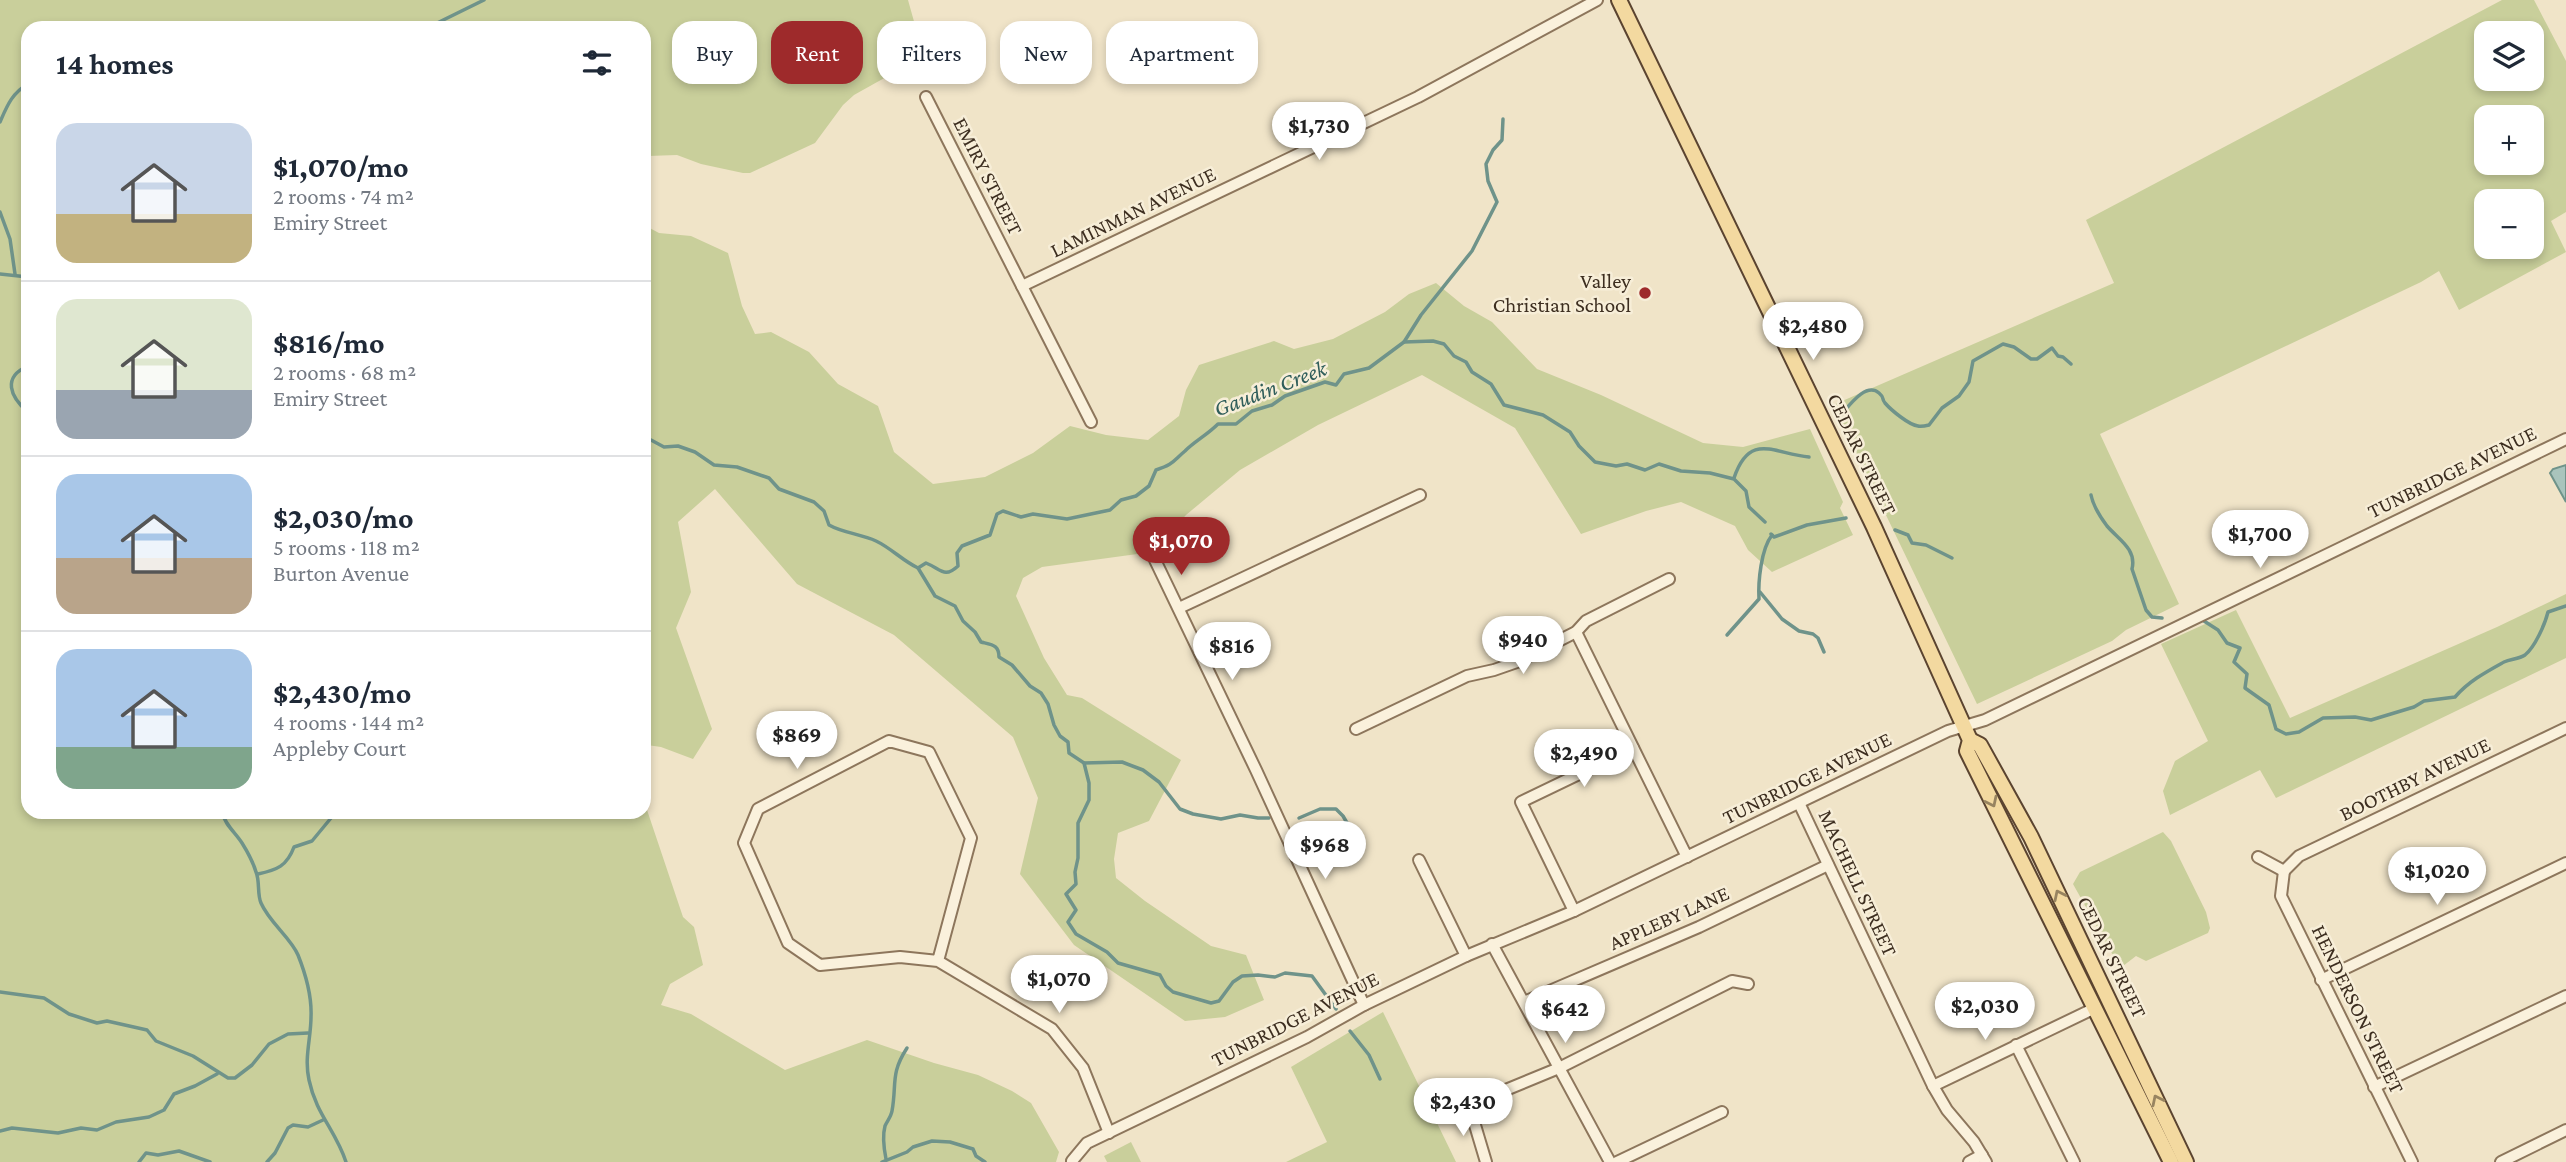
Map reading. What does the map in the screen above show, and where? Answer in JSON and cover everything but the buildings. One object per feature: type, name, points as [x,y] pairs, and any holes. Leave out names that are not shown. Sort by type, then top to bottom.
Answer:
[{"type":"main road","name":"CEDAR STREET","points":[[1619,0],[1874,527],[1968,734],[1980,745],[2031,837],[2186,1162]]},
{"type":"main road","name":"CEDAR STREET","points":[[1968,734],[1967,751],[2171,1162]]},
{"type":"street","name":"LAMINMAN AVENUE","points":[[1022,286],[1418,97],[1597,0]]},
{"type":"street","name":"EMIRY STREET","points":[[926,97],[1091,422]]},
{"type":"street","name":"TUNBRIDGE AVENUE","points":[[1072,1161],[1087,1143],[1307,1037],[1364,1005],[1492,944],[1574,911],[1948,731],[1968,734],[1998,714],[2566,439]]},
{"type":"street","points":[[1179,608],[1420,495]]},
{"type":"street","points":[[1155,560],[1364,1005]]},
{"type":"street","points":[[1356,729],[1467,676],[1517,662],[1577,632],[1587,621],[1669,579]]},
{"type":"street","points":[[1577,632],[1687,857]]},
{"type":"street","name":"BOOTHBY AVENUE","points":[[2284,871],[2299,856],[2566,728]]},
{"type":"street","points":[[938,961],[971,838],[929,752],[888,741],[758,809],[744,843],[788,943],[820,965],[900,957],[938,961],[1052,1029],[1083,1068],[1109,1133]]},
{"type":"street","points":[[1574,911],[1521,802],[1633,748]]},
{"type":"street","name":"MACHELL STREET","points":[[1799,803],[1933,1086],[1947,1110],[1984,1159]]},
{"type":"street","points":[[2258,857],[2284,871]]},
{"type":"street","points":[[1419,860],[1466,956]]},
{"type":"street","points":[[2321,980],[2566,863]]},
{"type":"street","name":"APPLEBY LANE","points":[[1524,1002],[1699,927],[1828,865]]},
{"type":"street","name":"HENDERSON STREET","points":[[2284,871],[2281,896],[2412,1162]]},
{"type":"street","points":[[1492,944],[1610,1162]]},
{"type":"street","points":[[1486,1162],[1469,1105],[1559,1068],[1732,981],[1748,984]]},
{"type":"street","points":[[2374,1087],[2566,996]]},
{"type":"street","points":[[1933,1086],[2095,1008]]},
{"type":"street","points":[[2017,1045],[2074,1162]]},
{"type":"street","points":[[1617,1162],[1722,1112]]},
{"type":"street","points":[[2501,1162],[2566,1130]]},
{"type":"street","points":[[1969,1162],[1984,1159]]},
{"type":"green space","points":[[0,0],[908,0],[914,21],[877,21],[877,82],[854,95],[843,105],[815,143],[750,173],[701,164],[677,155],[651,156],[651,21],[21,21],[21,819],[650,819],[683,917],[694,927],[703,965],[670,984],[661,1005],[691,1014],[785,1070],[867,1040],[978,1075],[1031,1103],[1059,1152],[1056,1162],[0,1162]]},
{"type":"green space","points":[[2502,0],[2534,0],[2566,61],[2566,212],[2551,221],[2566,252],[2459,310],[2439,271],[2421,282],[2100,434],[2179,604],[2126,630],[2112,641],[1977,704],[1833,405],[2114,283],[2086,220]]},
{"type":"green space","points":[[651,229],[659,233],[691,236],[728,253],[742,306],[755,334],[771,332],[809,352],[838,384],[878,406],[894,452],[933,484],[985,477],[1033,453],[1070,426],[1106,435],[1148,440],[1179,416],[1186,390],[1199,365],[1274,341],[1294,349],[1333,339],[1385,312],[1409,294],[1436,283],[1464,306],[1492,322],[1537,369],[1601,395],[1703,443],[1743,447],[1810,429],[1843,502],[1840,508],[1853,535],[1772,572],[1748,550],[1735,526],[1681,502],[1581,534],[1515,428],[1422,375],[1318,425],[1240,470],[1186,515],[1152,552],[1042,567],[1023,578],[1016,596],[1044,658],[1067,695],[1082,698],[1181,760],[1149,821],[1118,833],[1114,859],[1116,878],[1211,946],[1246,955],[1264,1000],[1225,1017],[1185,1021],[1074,945],[1020,874],[1038,798],[1013,737],[894,635],[797,584],[715,489],[678,522],[691,592],[676,628],[712,729],[693,759],[651,746]]},
{"type":"green space","points":[[2566,594],[2566,658],[2276,798],[2260,770],[2170,815],[2163,791],[2175,761],[2208,741],[2161,644],[2236,610],[2290,718]]},
{"type":"green space","points":[[2163,832],[2171,841],[2206,912],[2210,928],[2208,933],[2146,961],[2136,956],[2119,966],[2073,884],[2080,872]]},
{"type":"green space","points":[[1383,1012],[1456,1162],[1286,1162],[1327,1142],[1291,1067]]},
{"type":"green space","points":[[1131,1142],[1141,1162],[1107,1162],[1104,1156]]},
{"type":"water","points":[[2566,465],[2566,502],[2550,473],[2553,469]]},
{"type":"waterway","points":[[441,21],[484,0]]},
{"type":"waterway","points":[[0,122],[8,105],[21,89]]},
{"type":"waterway","points":[[1404,342],[1421,315],[1472,251],[1497,202],[1488,181],[1486,164],[1502,140],[1503,119]]},
{"type":"waterway","points":[[0,212],[10,239],[15,274]]},
{"type":"waterway","points":[[0,274],[21,276]]},
{"type":"waterway","name":"Gaudin Creek","points":[[651,440],[664,447],[678,446],[695,452],[714,465],[737,467],[769,478],[779,489],[814,502],[824,511],[829,525],[876,541],[918,568],[926,563],[942,572],[949,572],[958,566],[957,553],[962,546],[990,535],[997,514],[1003,511],[1021,517],[1033,514],[1067,519],[1110,510],[1121,500],[1136,496],[1149,486],[1156,470],[1172,462],[1218,424],[1236,424],[1252,411],[1325,382],[1336,385],[1344,374],[1369,368],[1404,342],[1433,341],[1444,344],[1454,356],[1466,362],[1472,372],[1491,384],[1504,405],[1543,415],[1570,432],[1595,462],[1616,466],[1627,464],[1645,470],[1659,464],[1681,471],[1710,473],[1734,479],[1746,491],[1749,507],[1765,522]]},
{"type":"waterway","points":[[1839,417],[1862,393],[1874,390],[1905,420],[1914,425],[1929,425],[1942,408],[1959,396],[1969,382],[1973,361],[2003,344],[2014,347],[2031,359],[2037,359],[2052,348],[2058,356],[2071,364]]},
{"type":"waterway","points":[[21,370],[12,381],[13,394],[21,405]]},
{"type":"waterway","points":[[1734,478],[1740,463],[1756,450],[1774,450],[1809,457]]},
{"type":"waterway","name":"Gaudin Creek","points":[[2091,495],[2105,523],[2126,545],[2132,556],[2132,569],[2146,610],[2152,617],[2162,618]]},
{"type":"waterway","points":[[1771,534],[1774,537],[1807,525],[1846,518]]},
{"type":"waterway","points":[[1895,530],[1908,535],[1912,543],[1926,545],[1952,558]]},
{"type":"waterway","points":[[1727,635],[1759,599],[1763,557],[1772,535]]},
{"type":"waterway","points":[[918,568],[935,596],[955,606],[963,621],[981,642],[996,648],[999,657],[1012,665],[1030,686],[1041,693],[1060,736],[1068,742],[1069,753],[1084,763],[1089,783],[1089,800],[1078,823],[1076,884],[1066,894],[1076,910],[1068,922],[1076,934],[1107,952],[1118,963],[1160,975],[1173,992],[1211,1003],[1219,1001],[1233,982],[1242,976],[1275,977],[1285,973],[1312,976],[1336,1009]]},
{"type":"waterway","points":[[1760,592],[1782,619],[1799,631],[1818,638],[1824,652]]},
{"type":"waterway","name":"Gaudin Creek","points":[[2204,621],[2218,630],[2227,643],[2240,648],[2234,662],[2247,674],[2245,688],[2269,705],[2276,729],[2286,734],[2299,732],[2323,718],[2355,717],[2371,720],[2414,707],[2424,701],[2455,697],[2484,673],[2525,655],[2539,635],[2548,612],[2566,606]]},
{"type":"waterway","points":[[1084,763],[1122,762],[1143,770],[1159,782],[1180,809],[1193,814],[1221,819],[1240,815],[1269,818]]},
{"type":"waterway","points":[[1299,818],[1320,809],[1336,809],[1354,835]]},
{"type":"waterway","points":[[224,819],[253,864],[265,910],[295,949],[301,963],[311,1001],[307,1064],[309,1080],[316,1103],[346,1162]]},
{"type":"waterway","name":"Gaudin Creek","points":[[258,874],[280,866],[288,859],[294,847],[312,841],[330,819]]},
{"type":"waterway","points":[[0,992],[44,998],[69,1014],[97,1023],[107,1021],[147,1030],[156,1041],[193,1056],[228,1078],[235,1078],[252,1065],[269,1044],[288,1034],[308,1033]]},
{"type":"waterway","points":[[1350,1031],[1369,1055],[1380,1079]]},
{"type":"waterway","points":[[886,1159],[884,1130],[892,1111],[896,1072],[907,1048]]},
{"type":"waterway","points":[[0,1131],[12,1128],[58,1133],[81,1128],[97,1130],[116,1122],[149,1117],[164,1110],[174,1094],[217,1074]]},
{"type":"waterway","points":[[267,1162],[288,1128],[293,1125],[308,1127],[323,1120]]},
{"type":"waterway","points":[[882,1162],[932,1141],[950,1142],[973,1149],[976,1156],[985,1162]]},
{"type":"waterway","points":[[139,1162],[146,1153],[158,1155],[179,1151],[210,1162]]},
{"type":"place","name":"Valley Christian School","points":[[1645,293]]}]
